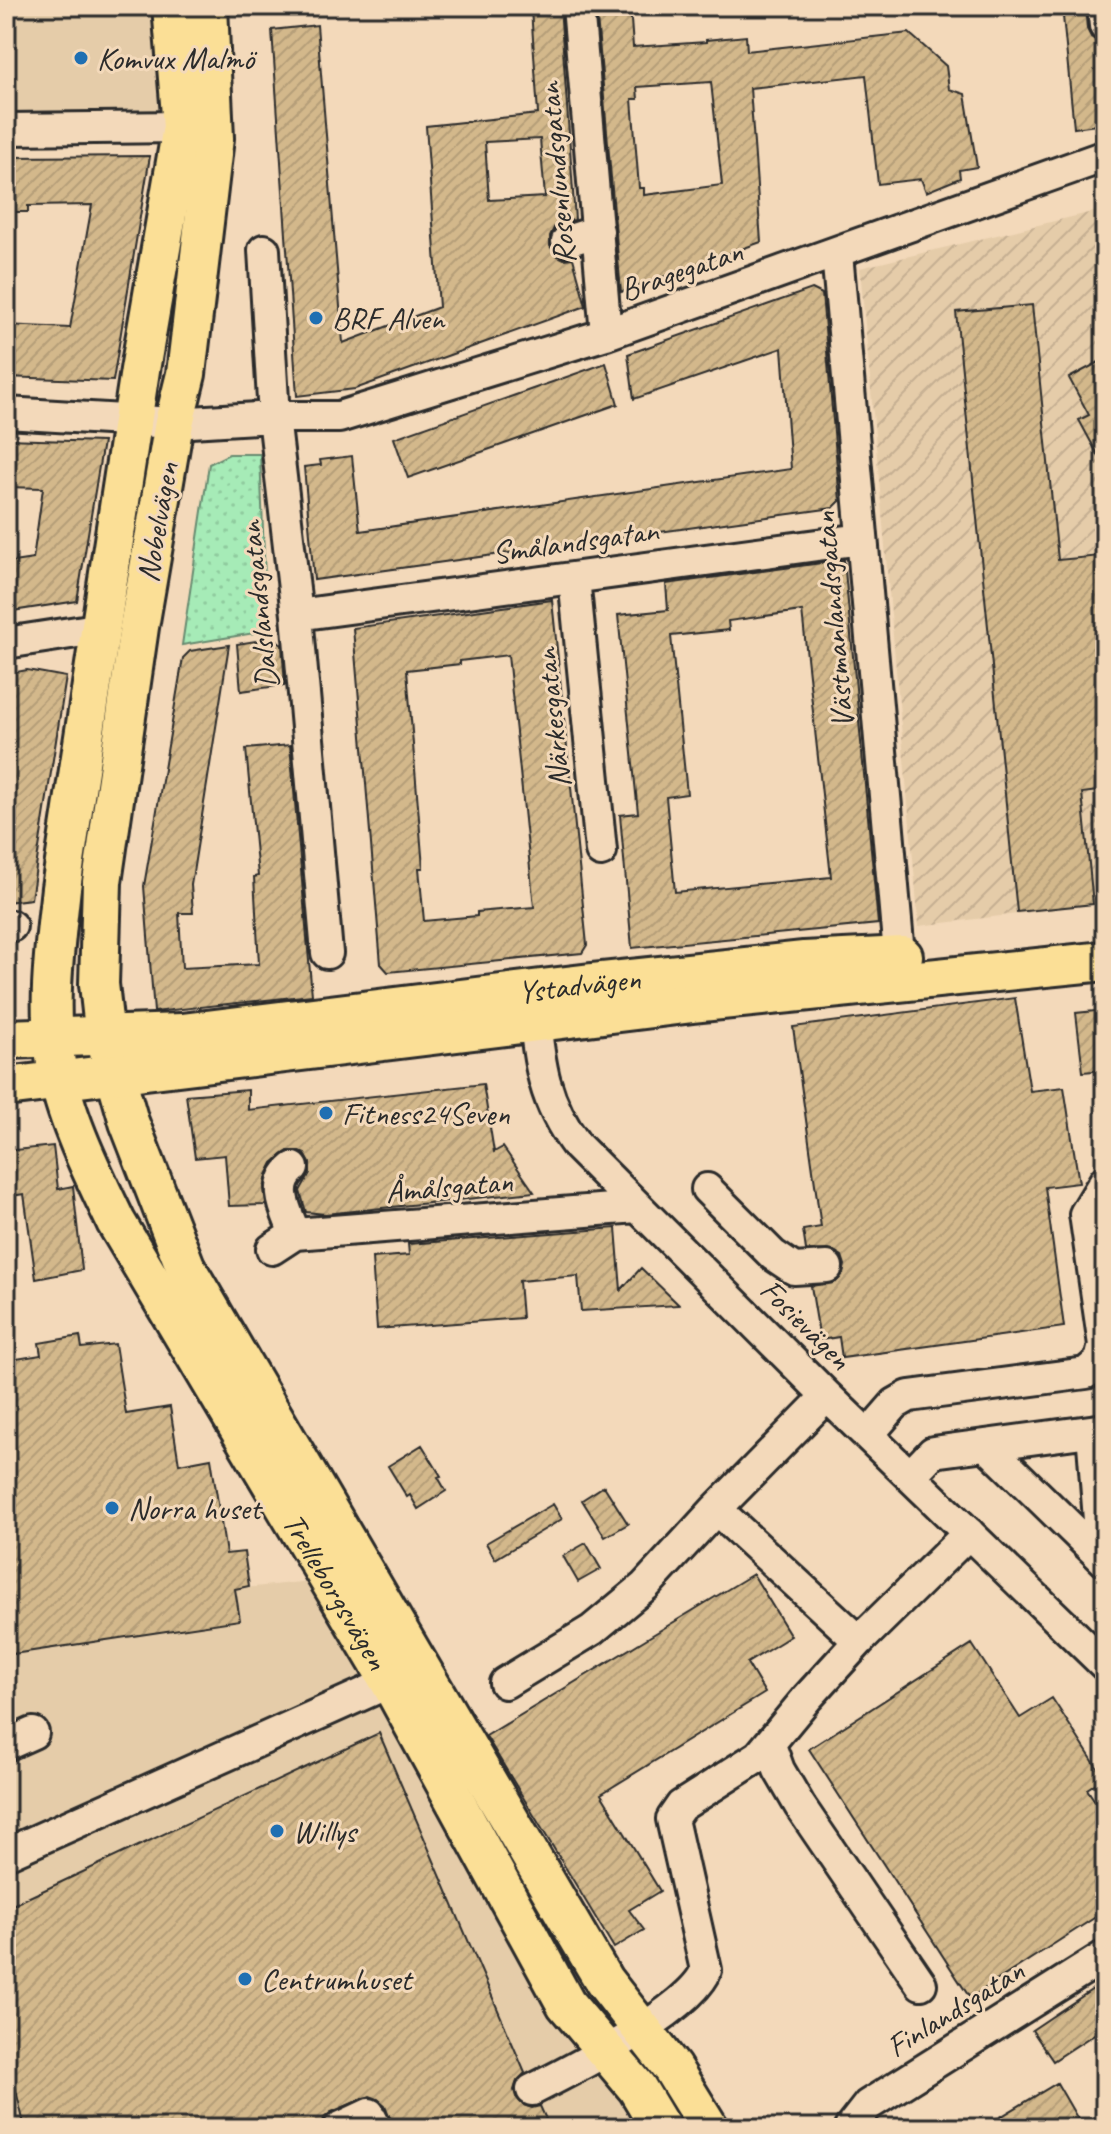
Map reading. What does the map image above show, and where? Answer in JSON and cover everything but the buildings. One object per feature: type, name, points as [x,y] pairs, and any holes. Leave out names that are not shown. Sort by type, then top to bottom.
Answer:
[{"type":"main road","name":"Nobelvägen","points":[[52,1036],[51,973],[61,888],[182,127],[172,6]]},
{"type":"main road","name":"Nobelvägen","points":[[111,1055],[99,984],[102,882],[139,627],[174,423],[186,374],[214,138],[208,6]]},
{"type":"main road","name":"Ystadvägen","points":[[6,1087],[59,1079],[111,1055],[197,1032],[534,1007],[693,1003],[901,968],[1105,939]]},
{"type":"main road","name":"Ystadvägen","points":[[901,968],[1105,961]]},
{"type":"main road","name":"Ystadvägen","points":[[6,1039],[52,1036],[111,1055]]},
{"type":"main road","name":"Trelleborgsvägen","points":[[52,1036],[59,1079],[94,1177],[116,1222],[390,1682],[566,2004],[637,2088],[661,2128]]},
{"type":"main road","name":"Trelleborgsvägen","points":[[111,1055],[129,1122],[185,1266],[604,1981],[672,2068],[709,2128]]},
{"type":"street","name":"Rosenlundsgatan","points":[[578,6],[606,334]]},
{"type":"street","points":[[1103,6],[1105,26]]},
{"type":"street","points":[[6,129],[182,127]]},
{"type":"street","name":"Bragegatan","points":[[6,413],[174,423],[339,417],[606,334],[1105,156]]},
{"type":"street","points":[[567,241],[598,231]]},
{"type":"street","name":"Dalslandsgatan","points":[[264,250],[274,417],[297,615],[327,953]]},
{"type":"street","name":"Västmanlandsgatan","points":[[837,253],[901,968]]},
{"type":"street","name":"Smålandsgatan","points":[[297,615],[862,539]]},
{"type":"street","name":"Närkesgatan","points":[[574,578],[601,851]]},
{"type":"street","points":[[6,643],[103,628]]},
{"type":"street","name":"Fosievägen","points":[[534,1007],[537,1048],[547,1093],[560,1124],[577,1146],[827,1396],[1105,1665]]},
{"type":"street","name":"Åmålsgatan","points":[[293,1168],[285,1174],[281,1183],[284,1242],[637,1207]]},
{"type":"street","points":[[868,1435],[895,1404],[909,1396],[1086,1373],[1100,1361],[1104,1345],[1085,1214],[1105,1181]]},
{"type":"street","points":[[707,1189],[773,1255],[794,1269],[827,1267]]},
{"type":"street","points":[[505,1683],[592,1630],[645,1586],[827,1396]]},
{"type":"street","points":[[910,1476],[933,1452],[1099,1430],[1103,1559]]},
{"type":"street","points":[[986,1445],[1103,1559]]},
{"type":"street","points":[[716,1509],[859,1641]]},
{"type":"street","points":[[532,2090],[605,2051],[696,1988],[706,1970],[672,1819],[681,1806],[759,1756],[859,1641],[969,1533]]},
{"type":"street","points":[[6,1854],[390,1682]]},
{"type":"street","points":[[770,1745],[779,1770],[800,1806],[921,1984]]},
{"type":"street","name":"Finlandsgatan","points":[[850,2128],[868,2105],[1105,1956]]},
{"type":"street","points":[[339,2128],[369,2114],[376,2128]]},
{"type":"shaded area","name":"Komvux Malmö","points":[[6,6],[151,6],[162,110],[6,114]]},
{"type":"shaded area","points":[[1105,209],[1105,903],[919,926],[860,268]]},
{"type":"shaded area","points":[[6,1494],[235,1589],[310,1581],[635,2128],[6,2128]]},
{"type":"green space","points":[[229,454],[260,454],[267,631],[182,645],[209,464]]},
{"type":"place","name":"Komvux Malmö","points":[[81,58]]},
{"type":"place","name":"BRF Alven","points":[[316,318]]},
{"type":"place","name":"Fitness24Seven","points":[[326,1113]]},
{"type":"place","name":"Norra huset","points":[[112,1508]]},
{"type":"place","name":"Willys","points":[[277,1831]]},
{"type":"place","name":"Centrumhuset","points":[[245,1979]]}]
